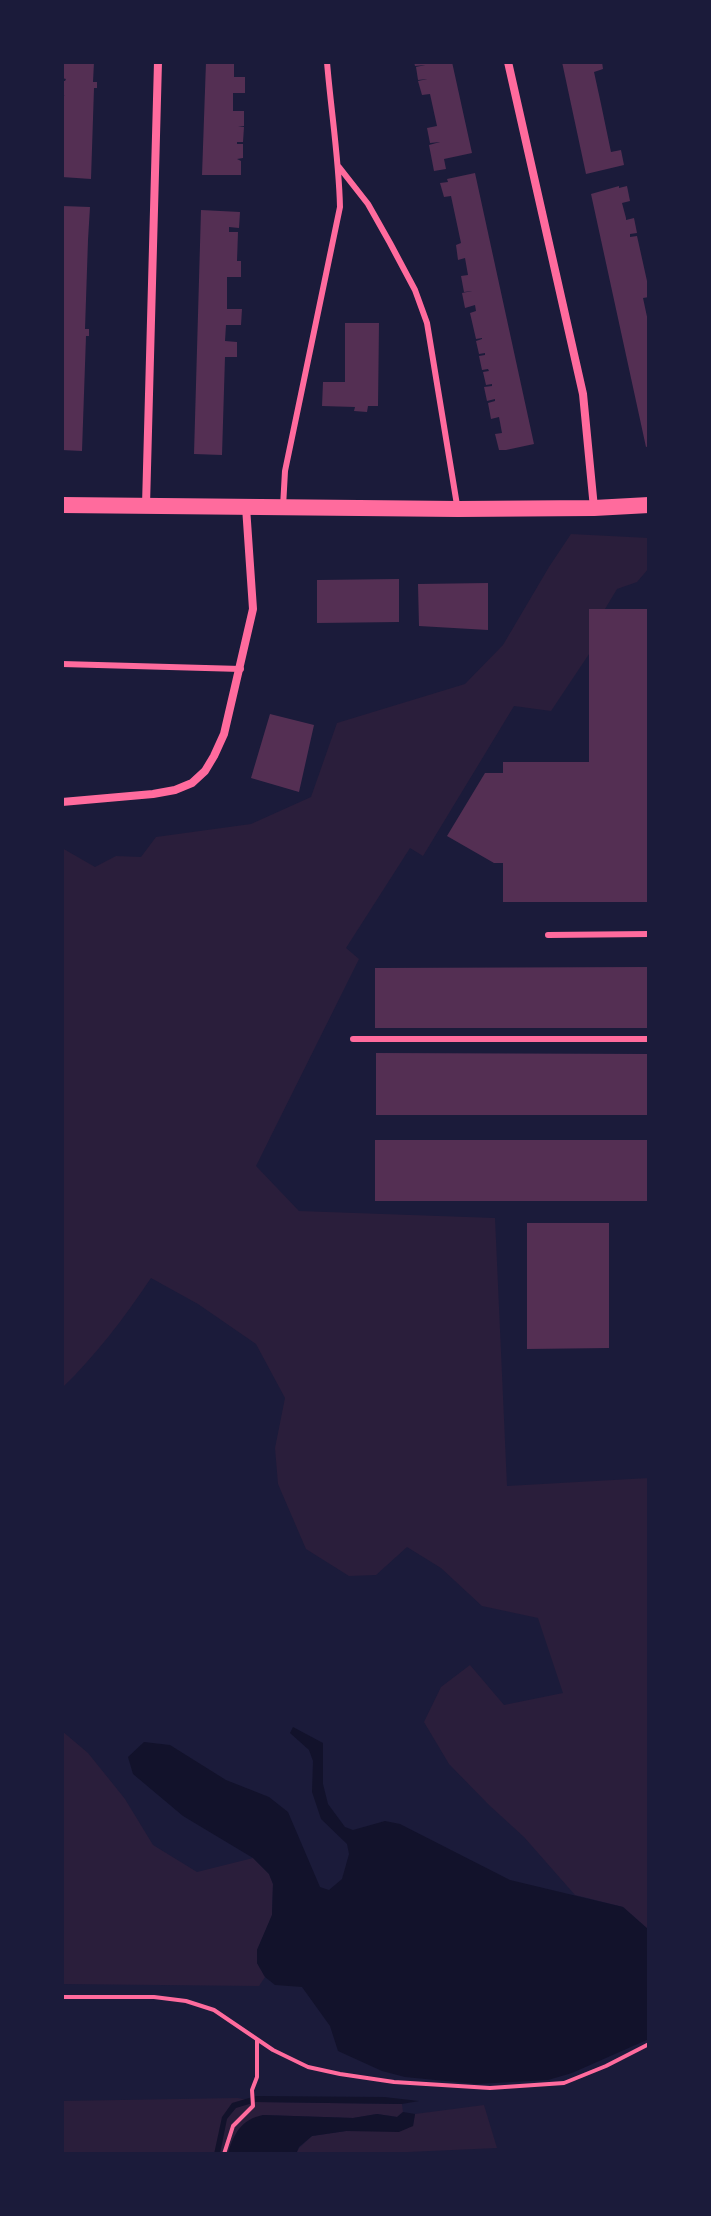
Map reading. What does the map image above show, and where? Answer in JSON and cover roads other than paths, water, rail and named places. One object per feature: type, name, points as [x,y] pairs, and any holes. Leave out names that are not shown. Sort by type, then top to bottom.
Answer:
[{"type":"main road","points":[[62,505],[458,509],[649,505]]},
{"type":"street","points":[[146,506],[158,62]]},
{"type":"street","points":[[508,62],[583,394],[594,508]]},
{"type":"street","points":[[62,802],[175,790],[192,783],[205,771],[224,734],[253,609],[246,507]]},
{"type":"lane","points":[[283,507],[285,471],[340,207],[339,167],[332,128],[327,62]]},
{"type":"lane","points":[[339,167],[368,204],[415,290],[427,323],[458,509]]},
{"type":"lane","points":[[62,664],[241,669]]},
{"type":"lane","points":[[548,935],[649,934]]},
{"type":"lane","points":[[353,1039],[649,1039]]}]
